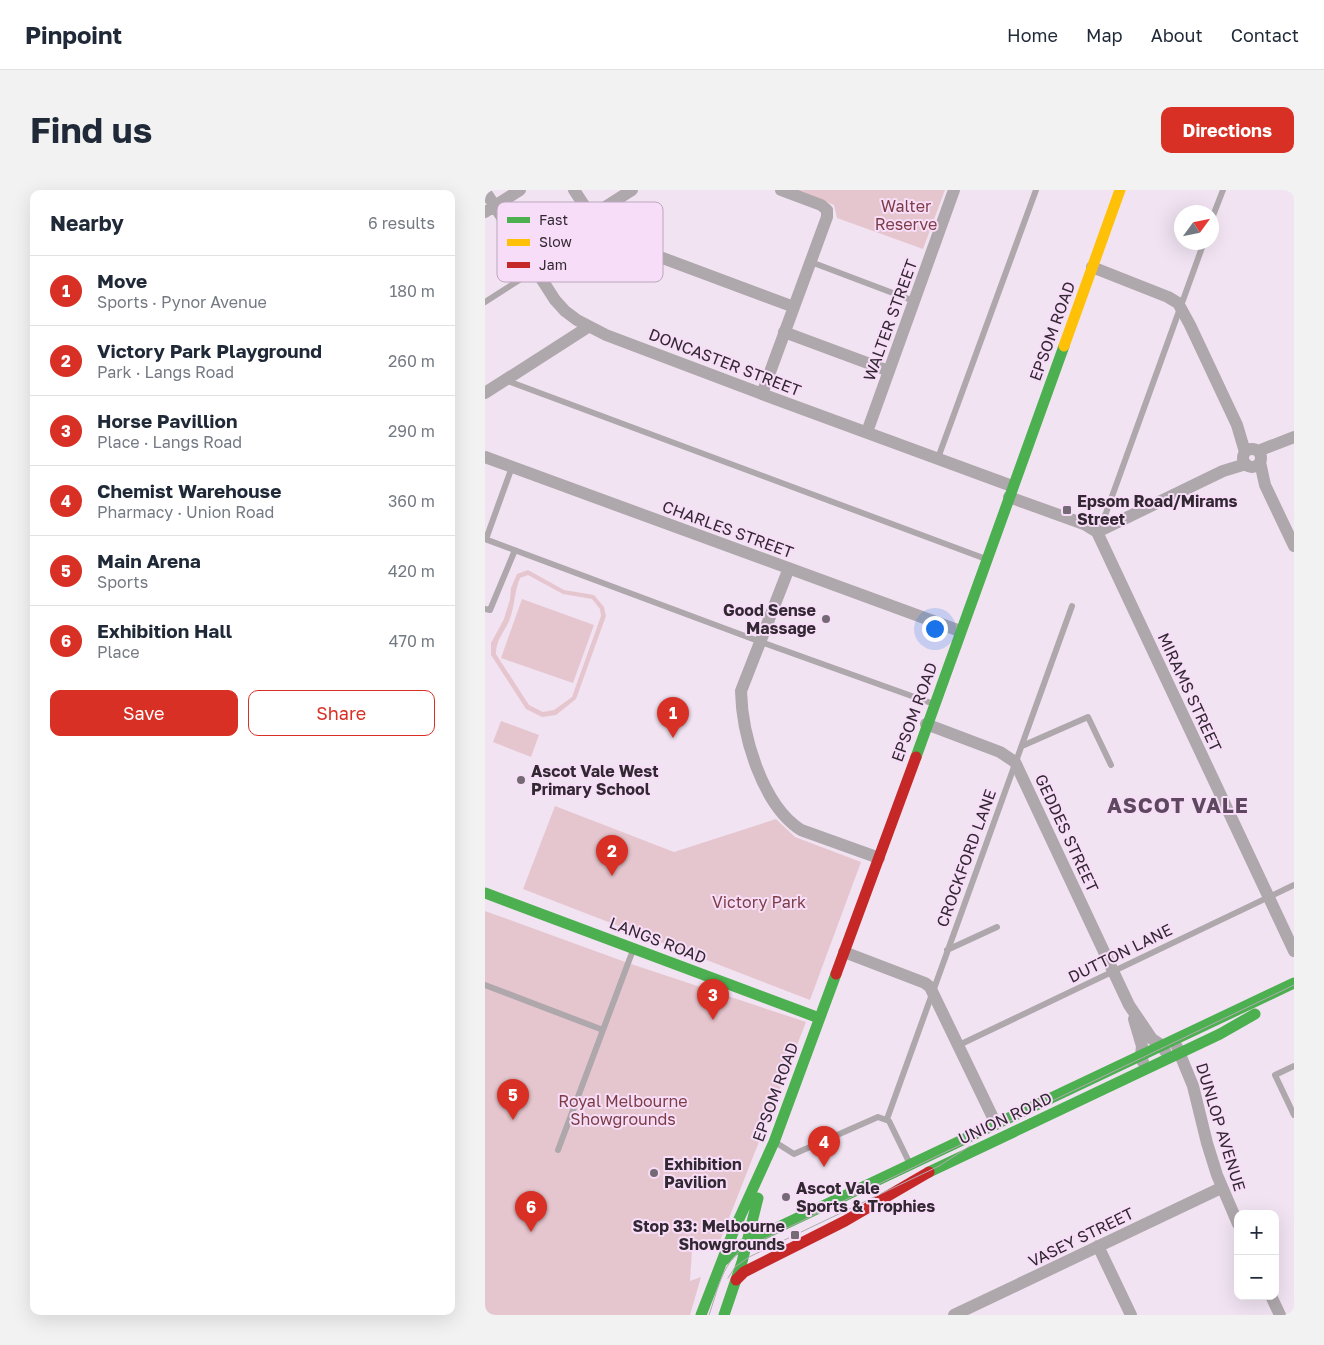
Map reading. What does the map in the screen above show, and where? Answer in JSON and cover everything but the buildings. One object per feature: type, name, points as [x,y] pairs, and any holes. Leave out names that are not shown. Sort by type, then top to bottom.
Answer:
[{"type":"main road","name":"EPSOM ROAD","points":[[701,1315],[734,1230],[774,1142],[879,858],[1120,190]]},
{"type":"main road","name":"LANGS ROAD","points":[[485,893],[819,1018]]},
{"type":"main road","name":"UNION ROAD","points":[[719,1269],[730,1254],[747,1242],[1294,983]]},
{"type":"main road","name":"UNION ROAD","points":[[736,1280],[744,1272],[845,1221],[917,1178],[1174,1056],[1223,1032],[1244,1019],[1294,996]]},
{"type":"main road","points":[[996,1124],[1002,1138]]},
{"type":"main road","name":"EPSOM ROAD","points":[[724,1315],[747,1242],[767,1159]]},
{"type":"main road","points":[[911,1165],[917,1178]]},
{"type":"street","points":[[501,202],[520,190]]},
{"type":"street","points":[[575,190],[582,202]]},
{"type":"street","points":[[613,202],[632,190]]},
{"type":"street","points":[[762,394],[827,217],[827,210],[821,205],[781,190]]},
{"type":"street","name":"WALTER STREET","points":[[867,432],[954,190]]},
{"type":"street","name":"DONCASTER STREET","points":[[485,191],[490,209]]},
{"type":"street","points":[[663,258],[794,307]]},
{"type":"street","points":[[1092,267],[1168,297],[1181,307],[1294,546]]},
{"type":"street","name":"DONCASTER STREET","points":[[543,282],[565,311],[588,327],[762,394],[938,458],[1011,492]]},
{"type":"street","points":[[485,393],[588,327]]},
{"type":"street","points":[[784,332],[889,371]]},
{"type":"street","points":[[1011,492],[1084,524],[1097,532],[1288,440]]},
{"type":"street","name":"CHARLES STREET","points":[[485,457],[960,631]]},
{"type":"street","name":"MIRAMS STREET","points":[[1097,532],[1294,951]]},
{"type":"street","points":[[789,568],[741,691],[741,710],[751,752],[770,795],[790,823],[801,830],[879,858]]},
{"type":"street","name":"GEDDES STREET","points":[[927,724],[1000,752],[1015,762],[1129,1005],[1142,1046],[1141,1056],[1147,1069]]},
{"type":"street","points":[[844,952],[925,983],[933,991],[996,1124]]},
{"type":"street","name":"GEDDES STREET","points":[[1129,1005],[1153,1040],[1168,1043],[1174,1056]]},
{"type":"street","name":"DUNLOP AVENUE","points":[[1174,1056],[1193,1086],[1209,1152],[1221,1188],[1234,1216]]},
{"type":"street","name":"VASEY STREET","points":[[956,1315],[1221,1188]]},
{"type":"street","points":[[1098,1246],[1131,1315]]},
{"type":"street","points":[[1273,1300],[1279,1315]]},
{"type":"lane","points":[[938,458],[1036,190]]},
{"type":"lane","points":[[1217,205],[1223,190]]},
{"type":"lane","points":[[1097,532],[1106,514],[1201,250]]},
{"type":"lane","points":[[811,262],[914,301]]},
{"type":"lane","points":[[485,302],[516,282]]},
{"type":"lane","points":[[505,380],[987,559]]},
{"type":"lane","points":[[512,467],[485,539],[934,704]]},
{"type":"lane","points":[[485,609],[490,610],[515,550]]},
{"type":"lane","name":"CROCKFORD LANE","points":[[887,1119],[1072,606]]},
{"type":"lane","points":[[1022,746],[1089,717],[1111,765]]},
{"type":"lane","name":"DUTTON LANE","points":[[959,1046],[1294,885]]},
{"type":"lane","points":[[947,950],[997,927]]},
{"type":"lane","points":[[558,1150],[634,949]]},
{"type":"lane","points":[[485,985],[603,1030]]},
{"type":"lane","points":[[1294,1066],[1275,1075],[1294,1115]]},
{"type":"lane","points":[[774,1142],[794,1154],[875,1117],[887,1119],[911,1165]]},
{"type":"green space","name":"Walter Reserve","points":[[796,190],[945,190],[923,249],[837,218],[834,205]]},
{"type":"green space","points":[[528,570],[564,590],[594,595],[604,607],[606,616],[576,699],[556,715],[542,717],[526,709],[491,655],[491,643],[504,619],[511,588],[517,574]],"holes":[[[528,575],[563,594],[592,599],[600,609],[601,616],[572,697],[554,710],[543,712],[529,705],[496,654],[496,649],[511,616],[520,578]]]},
{"type":"green space","points":[[522,599],[594,625],[573,683],[501,658]]},
{"type":"green space","points":[[501,721],[539,735],[531,757],[493,742]]},
{"type":"green space","name":"Victory Park","points":[[555,806],[674,852],[776,819],[795,837],[861,862],[810,1000],[523,889]]},
{"type":"green space","name":"Royal Melbourne Showgrounds","points":[[485,911],[628,963],[806,1022],[720,1241],[692,1250],[690,1281],[701,1277],[690,1315],[485,1315]]},
{"type":"tram line","points":[[709,1315],[725,1270],[743,1249],[1294,985]]},
{"type":"tram line","points":[[728,1278],[735,1267],[749,1257],[939,1166],[970,1146]]},
{"type":"traffic: fast","points":[[916,757],[1064,346]]},
{"type":"traffic: fast","points":[[485,893],[819,1018]]},
{"type":"traffic: fast","points":[[701,1315],[734,1230],[774,1142],[836,974]]},
{"type":"traffic: fast","points":[[724,1260],[733,1251],[747,1242],[1294,983]]},
{"type":"traffic: fast","points":[[929,1172],[1220,1034],[1255,1014]]},
{"type":"traffic: fast","points":[[724,1315],[742,1262],[758,1198]]},
{"type":"traffic: slow","points":[[1064,346],[1120,190]]},
{"type":"traffic: jam","points":[[836,974],[916,757]]},
{"type":"traffic: jam","points":[[736,1280],[744,1272],[845,1221],[929,1172]]},
{"type":"place","name":"Epsom Road/Mirams Street","points":[[1067,510]]},
{"type":"place","name":"Good Sense Massage","points":[[826,619]]},
{"type":"place","name":"Move","points":[[673,738]]},
{"type":"place","name":"Ascot Vale West Primary School","points":[[521,780]]},
{"type":"place","name":"Victory Park Playground","points":[[612,876]]},
{"type":"place","name":"Horse Pavillion","points":[[713,1020]]},
{"type":"place","name":"Main Arena","points":[[513,1120]]},
{"type":"place","name":"Chemist Warehouse","points":[[824,1167]]},
{"type":"place","name":"Exhibition Pavilion","points":[[654,1173]]},
{"type":"place","name":"Ascot Vale Sports & Trophies","points":[[786,1197]]},
{"type":"place","name":"Exhibition Hall","points":[[531,1232]]},
{"type":"place","name":"Stop 33: Melbourne Showgrounds","points":[[795,1235]]},
{"type":"district","name":"ASCOT VALE","points":[[1178,806]]}]
